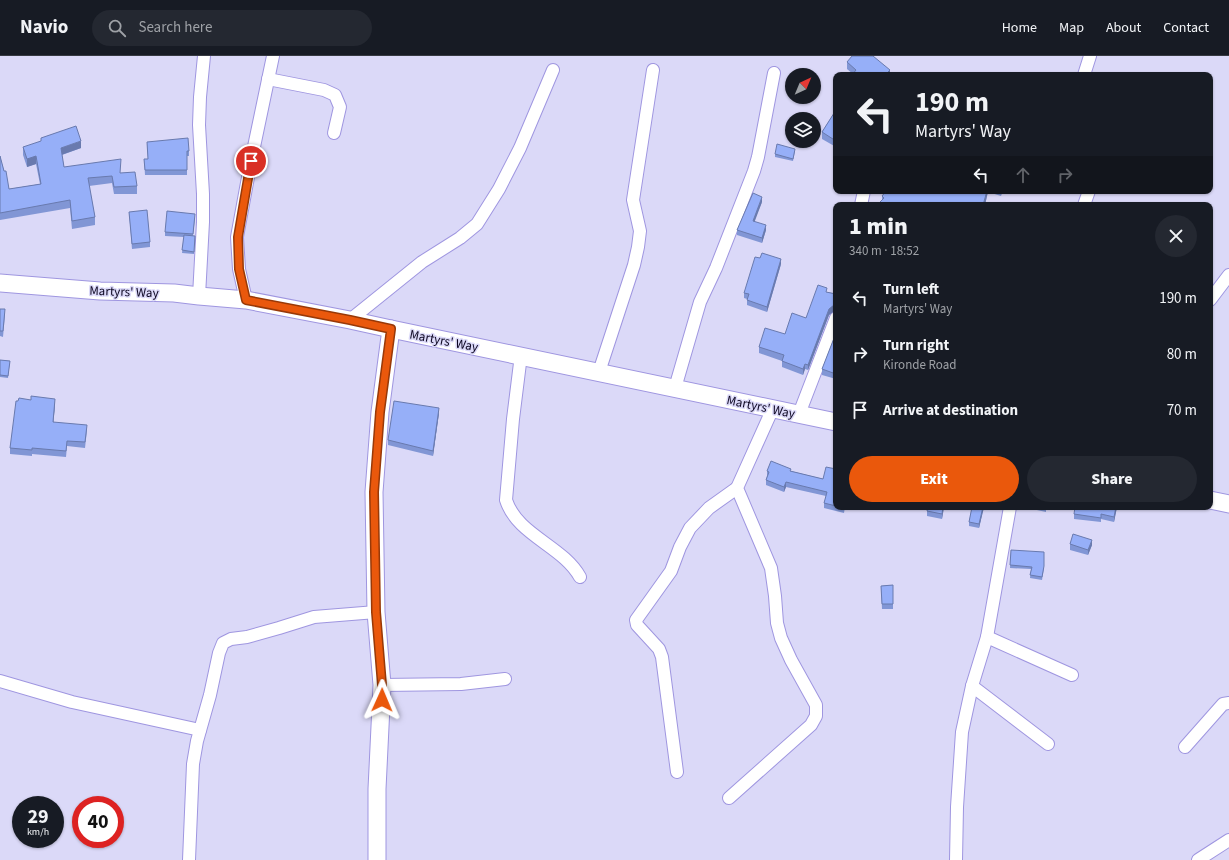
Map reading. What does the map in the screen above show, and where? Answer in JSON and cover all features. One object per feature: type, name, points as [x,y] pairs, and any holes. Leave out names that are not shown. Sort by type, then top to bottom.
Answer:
[{"type":"main road","name":"Martyrs' Way","points":[[0,283],[100,291],[174,293],[246,300],[521,355],[833,421]]},
{"type":"main road","points":[[377,860],[377,789],[382,685],[376,612],[374,492],[380,412],[391,329]]},
{"type":"main road","points":[[1213,501],[1229,504]]},
{"type":"street","points":[[199,296],[203,215],[199,125],[204,56]]},
{"type":"street","points":[[246,300],[239,269],[238,237],[251,161],[273,56]]},
{"type":"street","points":[[1085,72],[1090,56]]},
{"type":"street","points":[[350,320],[422,262],[460,238],[477,224],[499,189],[520,148],[553,70]]},
{"type":"street","points":[[599,372],[634,265],[638,246],[640,231],[633,200],[653,70]]},
{"type":"street","points":[[675,388],[700,302],[716,268],[754,172],[774,73]]},
{"type":"street","points":[[268,79],[324,90],[335,95],[340,106],[334,133]]},
{"type":"street","points":[[1214,286],[1229,275]]},
{"type":"street","points":[[799,414],[833,326]]},
{"type":"street","points":[[521,355],[513,419],[506,500],[509,511],[516,520],[562,556],[580,577]]},
{"type":"street","points":[[676,772],[662,657],[659,649],[637,624],[636,620],[671,571],[680,547],[690,528],[709,508],[737,488],[773,408]]},
{"type":"street","points":[[729,798],[811,725],[816,716],[816,705],[781,638],[777,623],[776,596],[771,568],[737,488]]},
{"type":"street","points":[[956,860],[957,806],[962,732],[972,686],[987,637],[1009,510]]},
{"type":"street","points":[[189,860],[193,764],[219,653],[223,644],[227,640],[279,628],[314,617],[376,612]]},
{"type":"street","points":[[987,637],[1072,675]]},
{"type":"street","points":[[382,685],[461,684],[505,679]]},
{"type":"street","points":[[0,682],[72,702],[200,730]]},
{"type":"street","points":[[972,686],[1048,744]]},
{"type":"street","points":[[1185,747],[1224,704],[1229,703]]},
{"type":"street","points":[[1198,860],[1229,840]]},
{"type":"building","points":[[852,56],[873,56],[890,70],[888,72],[854,72],[856,70],[847,62]]},
{"type":"building","points":[[833,115],[833,139],[822,132]]},
{"type":"building","points":[[76,126],[81,141],[61,148],[64,167],[121,159],[120,173],[135,172],[137,186],[114,187],[112,176],[88,178],[95,217],[72,221],[70,200],[0,213],[0,156],[4,171],[6,171],[9,189],[41,184],[36,156],[27,159],[23,147],[41,141],[41,138]]},
{"type":"building","points":[[188,138],[189,151],[187,151],[187,170],[145,170],[144,159],[148,159],[147,142]]},
{"type":"building","points":[[777,144],[785,146],[785,148],[795,149],[793,159],[775,154]]},
{"type":"building","points":[[753,193],[762,197],[753,221],[766,225],[762,238],[737,230]]},
{"type":"building","points":[[884,194],[986,194],[984,202],[880,202],[884,198],[882,196]]},
{"type":"building","points":[[147,210],[150,242],[132,244],[129,212]]},
{"type":"building","points":[[167,211],[195,214],[193,234],[165,232]]},
{"type":"building","points":[[184,235],[195,236],[194,252],[182,250]]},
{"type":"building","points":[[762,253],[781,259],[767,307],[747,300],[749,294],[744,293],[755,257],[760,258]]},
{"type":"building","points":[[818,285],[827,288],[826,292],[833,293],[833,306],[829,309],[808,365],[805,364],[803,369],[782,361],[784,355],[759,347],[765,328],[785,334],[792,313],[806,318]]},
{"type":"building","points":[[0,309],[5,309],[3,331],[0,331]]},
{"type":"building","points":[[833,341],[833,373],[822,369]]},
{"type":"building","points":[[0,360],[10,361],[8,376],[0,375]]},
{"type":"building","points":[[31,396],[55,399],[53,422],[87,425],[85,442],[67,441],[66,451],[10,448],[16,401],[18,401],[19,398],[31,400]]},
{"type":"building","points":[[394,401],[439,408],[433,451],[388,440]]},
{"type":"building","points":[[771,461],[791,469],[790,471],[823,479],[826,467],[833,468],[833,505],[824,503],[827,492],[786,482],[784,487],[766,480],[769,472],[767,471]]},
{"type":"building","points":[[927,510],[943,510],[942,514]]},
{"type":"building","points":[[971,510],[982,510],[979,524],[969,522]]},
{"type":"building","points":[[1075,510],[1115,510],[1114,517],[1101,514],[1101,518],[1074,514]]},
{"type":"building","points":[[1073,534],[1092,540],[1088,550],[1070,544]]},
{"type":"building","points":[[1011,550],[1044,552],[1042,577],[1030,575],[1032,567],[1010,565]]},
{"type":"building","points":[[893,585],[893,604],[882,604],[881,586]]},
{"type":"route","points":[[251,161],[238,237],[239,269],[246,300],[391,329],[380,412],[374,492],[376,612],[382,700]]}]
